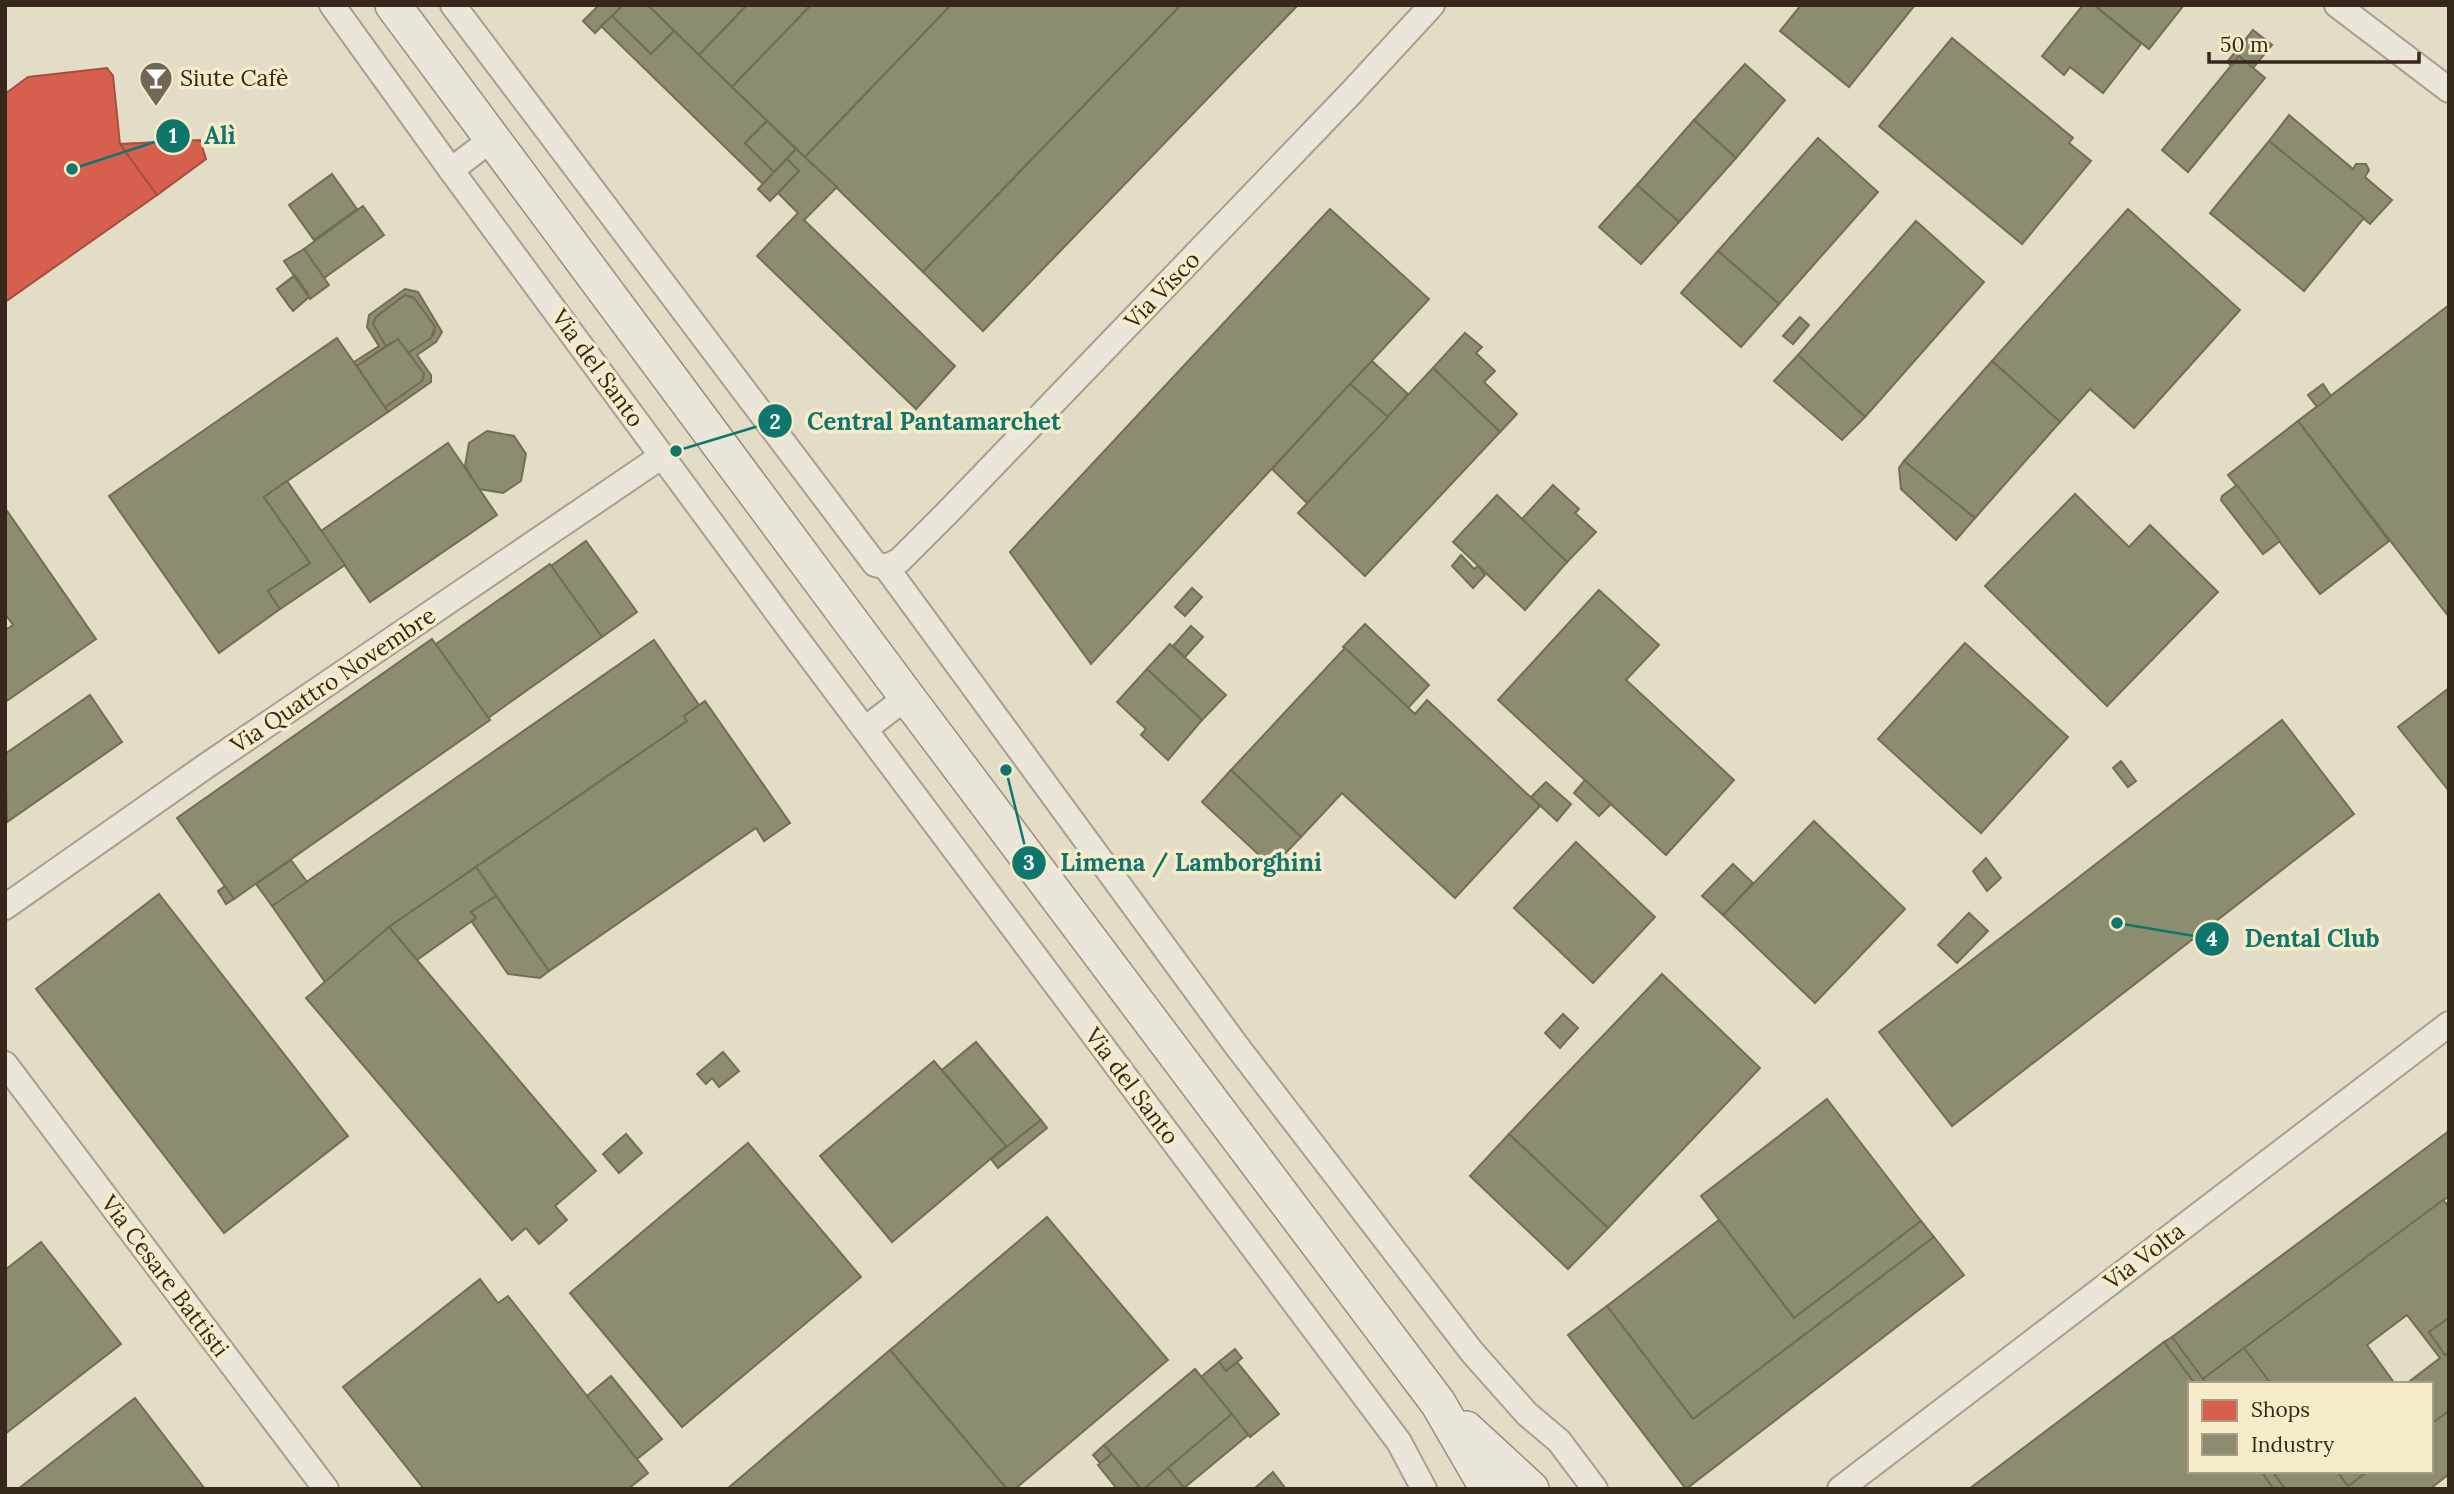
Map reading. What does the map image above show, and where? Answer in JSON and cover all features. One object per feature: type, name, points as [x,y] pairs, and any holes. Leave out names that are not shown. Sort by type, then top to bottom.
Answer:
[{"type":"street","name":"Via del Santo","points":[[332,5],[450,170],[662,456],[1399,1442],[1424,1488]]},
{"type":"street","points":[[393,5],[907,697],[1438,1403],[1488,1489]]},
{"type":"street","points":[[453,5],[875,564],[886,566],[1236,1045],[1472,1352],[1527,1414],[1559,1441],[1595,1489]]},
{"type":"street","name":"Via Visco","points":[[886,566],[899,561],[948,512],[1350,94],[1432,5]]},
{"type":"street","points":[[2337,5],[2449,90]]},
{"type":"street","points":[[450,170],[492,139]]},
{"type":"street","name":"Via Quattro Novembre","points":[[5,907],[206,766],[662,456]]},
{"type":"street","points":[[865,729],[907,697]]},
{"type":"street","name":"Via Volta","points":[[1840,1489],[2449,1024]]},
{"type":"street","name":"Via Cesare Battisti","points":[[5,1064],[326,1489]]},
{"type":"street","points":[[1438,1403],[1531,1489]]},
{"type":"building: Shops","points":[[107,68],[113,76],[120,144],[157,195],[5,302],[5,94],[28,77]]},
{"type":"building: Shops","points":[[200,140],[206,159],[157,195],[120,144]]},
{"type":"building: Industry","points":[[599,5],[623,5],[595,33],[583,21]]},
{"type":"building: Industry","points":[[623,5],[648,5],[674,31],[651,54],[612,16]]},
{"type":"building: Industry","points":[[648,5],[747,5],[699,55]]},
{"type":"building: Industry","points":[[747,5],[811,5],[732,87],[699,55]]},
{"type":"building: Industry","points":[[811,5],[951,5],[805,157],[732,87]]},
{"type":"building: Industry","points":[[951,5],[1181,5],[923,272],[805,157]]},
{"type":"building: Industry","points":[[1181,5],[1298,5],[983,331],[923,272]]},
{"type":"building: Industry","points":[[1801,5],[1915,5],[1849,87],[1780,31]]},
{"type":"building: Industry","points":[[2083,5],[2094,5],[2141,44],[2103,93],[2070,67],[2064,75],[2042,56]]},
{"type":"building: Industry","points":[[2094,5],[2184,5],[2149,49]]},
{"type":"building: Industry","points":[[612,16],[651,54],[674,31],[767,121],[745,143],[774,172],[763,184],[601,26]]},
{"type":"building: Industry","points":[[2253,30],[2272,45],[2253,68],[2239,56],[2232,66],[2227,62]]},
{"type":"building: Industry","points":[[1952,38],[2073,138],[2069,143],[2091,161],[2022,244],[1879,126]]},
{"type":"building: Industry","points":[[2239,56],[2265,78],[2188,172],[2162,150]]},
{"type":"building: Industry","points":[[1745,64],[1785,100],[1736,158],[1694,120]]},
{"type":"building: Industry","points":[[2289,115],[2353,169],[2356,164],[2366,164],[2369,170],[2365,177],[2392,200],[2370,224],[2269,141]]},
{"type":"building: Industry","points":[[1694,120],[1736,158],[1679,222],[1637,185]]},
{"type":"building: Industry","points":[[767,121],[796,149],[774,172],[745,143]]},
{"type":"building: Industry","points":[[1818,138],[1878,192],[1779,304],[1718,251]]},
{"type":"building: Industry","points":[[2269,141],[2364,218],[2304,291],[2210,213]]},
{"type":"building: Industry","points":[[796,149],[837,187],[804,220],[955,366],[916,409],[757,256],[798,213],[778,193],[799,171],[787,159]]},
{"type":"building: Industry","points":[[787,159],[799,171],[770,201],[758,189]]},
{"type":"building: Industry","points":[[332,174],[357,209],[314,240],[289,205]]},
{"type":"building: Industry","points":[[1637,185],[1679,222],[1641,264],[1599,227]]},
{"type":"building: Industry","points":[[363,206],[384,235],[324,278],[304,249]]},
{"type":"building: Industry","points":[[1330,209],[1429,299],[1091,664],[1010,552]]},
{"type":"building: Industry","points":[[2128,209],[2240,310],[2134,428],[2090,389],[2060,422],[1992,361]]},
{"type":"building: Industry","points":[[1916,221],[1984,282],[1865,417],[1798,355]]},
{"type":"building: Industry","points":[[304,249],[329,285],[310,299],[284,261]]},
{"type":"building: Industry","points":[[1718,251],[1779,304],[1741,347],[1681,293]]},
{"type":"building: Industry","points":[[295,275],[308,294],[290,307],[277,289]]},
{"type":"building: Industry","points":[[294,276],[309,297],[293,311],[277,289]]},
{"type":"building: Industry","points":[[405,289],[418,292],[442,332],[436,342],[417,355],[431,375],[431,382],[388,412],[385,407],[422,381],[424,374],[408,353],[434,334],[435,327],[414,298],[405,295],[376,317],[373,324],[386,346],[357,366],[354,362],[379,346],[367,327],[369,315]]},
{"type":"building: Industry","points":[[405,295],[414,298],[435,327],[431,338],[408,353],[398,339],[386,346],[373,324],[376,317]]},
{"type":"building: Industry","points":[[2449,305],[2449,617],[2298,421]]},
{"type":"building: Industry","points":[[1800,317],[1809,325],[1793,344],[1783,336]]},
{"type":"building: Industry","points":[[1465,333],[1482,347],[1476,353],[1495,371],[1484,382],[1517,414],[1500,432],[1433,368]]},
{"type":"building: Industry","points":[[337,338],[388,412],[264,497],[310,563],[268,591],[280,609],[219,653],[109,496]]},
{"type":"building: Industry","points":[[398,339],[424,374],[422,381],[385,407],[357,366]]},
{"type":"building: Industry","points":[[1798,355],[1865,417],[1842,440],[1774,381]]},
{"type":"building: Industry","points":[[1372,361],[1408,394],[1388,417],[1350,384]]},
{"type":"building: Industry","points":[[1992,361],[2060,422],[1975,518],[1904,461]]},
{"type":"building: Industry","points":[[1433,368],[1500,432],[1365,576],[1298,513]]},
{"type":"building: Industry","points":[[1350,384],[1388,417],[1307,503],[1272,469]]},
{"type":"building: Industry","points":[[2323,384],[2331,396],[2317,407],[2308,395]]},
{"type":"building: Industry","points":[[2298,421],[2389,541],[2320,594],[2228,475]]},
{"type":"building: Industry","points":[[487,431],[514,436],[526,454],[521,481],[503,493],[479,489],[465,466],[469,443]]},
{"type":"building: Industry","points":[[448,443],[497,515],[370,602],[321,531]]},
{"type":"building: Industry","points":[[1904,461],[1975,518],[1956,540],[1901,489],[1899,468]]},
{"type":"building: Industry","points":[[287,481],[345,565],[280,609],[268,591],[310,563],[264,497]]},
{"type":"building: Industry","points":[[1553,485],[1579,509],[1575,513],[1596,532],[1567,562],[1522,519]]},
{"type":"building: Industry","points":[[2237,485],[2280,541],[2263,554],[2221,500],[2222,496]]},
{"type":"building: Industry","points":[[2075,494],[2129,547],[2150,525],[2218,592],[2107,706],[1985,586]]},
{"type":"building: Industry","points":[[1497,495],[1567,562],[1525,610],[1453,542]]},
{"type":"building: Industry","points":[[5,508],[96,639],[5,702],[5,630],[13,625],[5,614]]},
{"type":"building: Industry","points":[[586,541],[637,612],[602,637],[551,566]]},
{"type":"building: Industry","points":[[1461,555],[1474,569],[1478,566],[1485,575],[1473,588],[1452,566]]},
{"type":"building: Industry","points":[[550,564],[602,637],[488,718],[436,644]]},
{"type":"building: Industry","points":[[1192,588],[1202,597],[1185,616],[1175,607]]},
{"type":"building: Industry","points":[[1599,590],[1659,645],[1626,680],[1734,780],[1666,855],[1498,700]]},
{"type":"building: Industry","points":[[1365,624],[1429,685],[1408,708],[1343,647]]},
{"type":"building: Industry","points":[[1191,626],[1203,637],[1185,657],[1173,646]]},
{"type":"building: Industry","points":[[432,639],[490,720],[234,899],[177,818]]},
{"type":"building: Industry","points":[[654,640],[699,705],[684,716],[687,721],[389,927],[325,982],[272,906]]},
{"type":"building: Industry","points":[[1965,643],[2068,737],[1981,833],[1878,739]]},
{"type":"building: Industry","points":[[1170,644],[1226,695],[1202,720],[1147,669]]},
{"type":"building: Industry","points":[[1345,648],[1415,714],[1427,700],[1540,806],[1455,898],[1342,793],[1301,837],[1231,770]]},
{"type":"building: Industry","points":[[1147,669],[1202,720],[1168,760],[1141,735],[1146,729],[1117,702]]},
{"type":"building: Industry","points":[[2449,688],[2449,791],[2398,727]]},
{"type":"building: Industry","points":[[90,695],[122,742],[7,822],[5,754]]},
{"type":"building: Industry","points":[[705,701],[790,823],[764,841],[756,828],[549,971],[476,867],[687,721],[684,716]]},
{"type":"building: Industry","points":[[2282,720],[2354,814],[1952,1126],[1879,1032]]},
{"type":"building: Industry","points":[[2121,761],[2136,781],[2128,787],[2113,768]]},
{"type":"building: Industry","points":[[1231,770],[1301,837],[1272,867],[1202,802]]},
{"type":"building: Industry","points":[[1585,780],[1611,804],[1599,816],[1574,793]]},
{"type":"building: Industry","points":[[1546,782],[1571,804],[1557,821],[1531,797]]},
{"type":"building: Industry","points":[[1814,821],[1905,909],[1815,1003],[1723,915]]},
{"type":"building: Industry","points":[[1576,842],[1655,917],[1593,983],[1514,908]]},
{"type":"building: Industry","points":[[1986,858],[2001,878],[1987,891],[1973,871]]},
{"type":"building: Industry","points":[[291,860],[307,882],[272,906],[256,884]]},
{"type":"building: Industry","points":[[1733,864],[1753,883],[1723,915],[1702,896]]},
{"type":"building: Industry","points":[[476,867],[496,896],[471,912],[476,918],[417,960],[389,927]]},
{"type":"building: Industry","points":[[225,886],[234,899],[226,904],[218,891]]},
{"type":"building: Industry","points":[[159,894],[348,1136],[224,1233],[36,989]]},
{"type":"building: Industry","points":[[496,896],[549,971],[540,978],[508,974],[472,922],[476,918],[471,912]]},
{"type":"building: Industry","points":[[1969,913],[1988,931],[1957,963],[1938,945]]},
{"type":"building: Industry","points":[[389,927],[596,1171],[555,1206],[567,1220],[539,1244],[526,1228],[512,1240],[306,998]]},
{"type":"building: Industry","points":[[1662,974],[1760,1068],[1608,1228],[1509,1134]]},
{"type":"building: Industry","points":[[1563,1014],[1578,1028],[1560,1048],[1545,1033]]},
{"type":"building: Industry","points":[[976,1042],[1041,1120],[1007,1148],[942,1070]]},
{"type":"building: Industry","points":[[723,1052],[739,1071],[719,1087],[712,1078],[706,1084],[697,1074]]},
{"type":"building: Industry","points":[[934,1061],[1006,1146],[892,1242],[820,1156]]},
{"type":"building: Industry","points":[[1827,1099],[1921,1221],[1794,1318],[1701,1196]]},
{"type":"building: Industry","points":[[1041,1120],[1047,1128],[998,1168],[991,1159]]},
{"type":"building: Industry","points":[[2449,1131],[2449,1196],[2203,1379],[2172,1337]]},
{"type":"building: Industry","points":[[626,1134],[642,1153],[619,1173],[603,1154]]},
{"type":"building: Industry","points":[[1509,1134],[1608,1228],[1568,1269],[1470,1176]]},
{"type":"building: Industry","points":[[748,1143],[861,1277],[682,1427],[570,1293]]},
{"type":"building: Industry","points":[[2443,1200],[2449,1207],[2449,1318],[2429,1332],[2445,1355],[2449,1352],[2449,1411],[2433,1423],[2433,1382],[2409,1382],[2440,1358],[2407,1315],[2367,1345],[2394,1382],[2270,1382],[2244,1348]]},
{"type":"building: Industry","points":[[1047,1217],[1168,1360],[1015,1489],[1007,1489],[890,1350]]},
{"type":"building: Industry","points":[[1719,1220],[1794,1318],[1921,1221],[1934,1237],[1693,1419],[1607,1306]]},
{"type":"building: Industry","points":[[1934,1237],[1964,1275],[1686,1489],[1568,1335],[1607,1306],[1693,1419]]},
{"type":"building: Industry","points":[[41,1242],[121,1344],[5,1434],[5,1270]]},
{"type":"building: Industry","points":[[480,1279],[498,1303],[508,1296],[648,1473],[628,1489],[424,1489],[343,1387]]},
{"type":"building: Industry","points":[[2449,1318],[2449,1352],[2445,1355],[2429,1332]]},
{"type":"building: Industry","points":[[2172,1337],[2206,1382],[2194,1382],[2164,1342]]},
{"type":"building: Industry","points":[[2164,1342],[2194,1382],[2188,1382],[2188,1473],[2262,1473],[2274,1489],[1969,1489]]},
{"type":"building: Industry","points":[[2244,1348],[2270,1382],[2205,1382],[2203,1379]]},
{"type":"building: Industry","points":[[1235,1349],[1242,1358],[1226,1371],[1219,1362]]},
{"type":"building: Industry","points":[[890,1350],[1007,1489],[727,1489]]},
{"type":"building: Industry","points":[[1219,1362],[1226,1371],[1237,1362],[1279,1414],[1250,1437],[1201,1377]]},
{"type":"building: Industry","points":[[1195,1369],[1232,1414],[1141,1489],[1104,1445]]},
{"type":"building: Industry","points":[[611,1376],[662,1439],[637,1459],[587,1396]]},
{"type":"building: Industry","points":[[135,1398],[205,1489],[18,1489]]},
{"type":"building: Industry","points":[[2449,1411],[2449,1474],[2430,1489],[2285,1489],[2273,1473],[2338,1473],[2348,1486],[2365,1473],[2433,1473],[2433,1423]]},
{"type":"building: Industry","points":[[1232,1414],[1248,1435],[1184,1488],[1168,1468]]},
{"type":"building: Industry","points":[[1104,1445],[1112,1454],[1100,1463],[1093,1455]]},
{"type":"building: Industry","points":[[1112,1454],[1141,1489],[1117,1489],[1098,1465]]},
{"type":"building: Industry","points":[[1168,1468],[1185,1489],[1144,1489]]},
{"type":"building: Industry","points":[[1273,1472],[1286,1489],[1254,1489]]},
{"type":"building: Industry","points":[[2262,1473],[2273,1473],[2285,1489],[2274,1489]]},
{"type":"building: Industry","points":[[2338,1473],[2365,1473],[2348,1486]]},
{"type":"place","name":"Siute Cafè","points":[[156,108]]},
{"type":"place","name":"Alì","points":[[72,169]]},
{"type":"place","name":"Central Pantamarchet","points":[[676,451]]},
{"type":"place","name":"Limena / Lamborghini","points":[[1006,770]]},
{"type":"place","name":"Dental Club","points":[[2117,923]]}]
